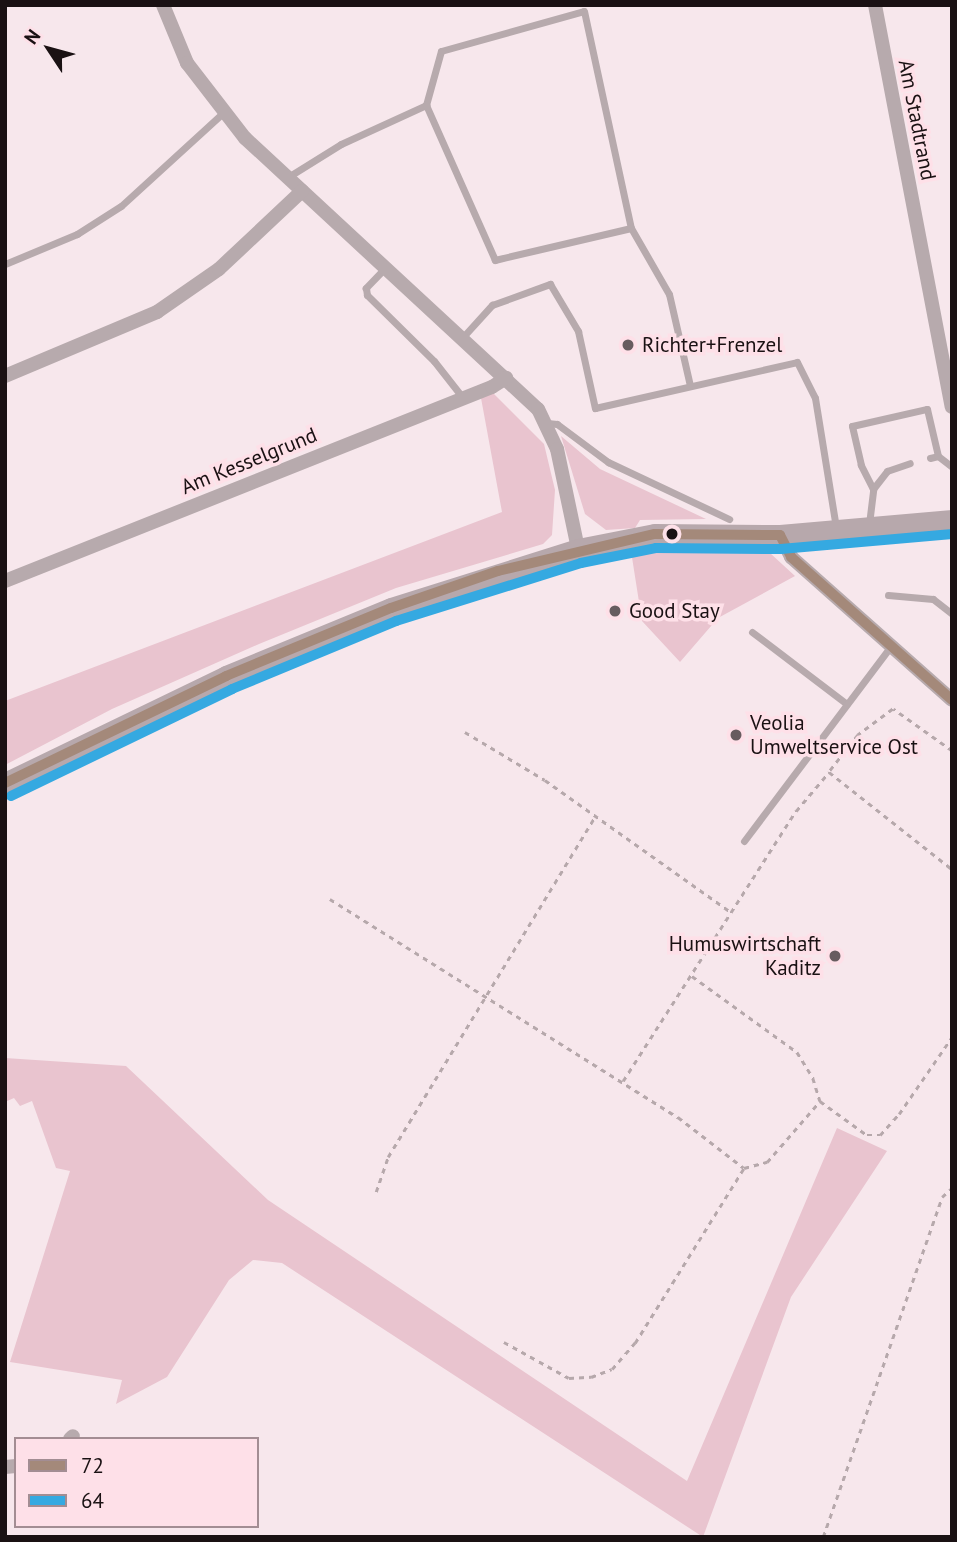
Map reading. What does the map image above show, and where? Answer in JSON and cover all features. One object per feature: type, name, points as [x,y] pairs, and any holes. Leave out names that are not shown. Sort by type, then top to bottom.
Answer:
[{"type":"street","points":[[163,5],[187,63],[223,113],[288,178],[506,378],[547,423],[578,548]]},
{"type":"street","name":"Am Stadtrand","points":[[875,5],[946,344],[952,407]]},
{"type":"street","points":[[5,376],[157,312],[219,269],[302,191]]},
{"type":"street","name":"Am Kesselgrund","points":[[5,581],[463,399],[506,378]]},
{"type":"street","points":[[5,783],[215,681],[391,608],[578,548],[655,534],[780,536],[952,520]]},
{"type":"street","points":[[780,536],[791,556],[952,700]]},
{"type":"lane","points":[[631,228],[495,260],[425,105],[441,51],[584,11],[631,228],[669,294],[690,386]]},
{"type":"lane","points":[[288,178],[341,144],[425,105]]},
{"type":"lane","points":[[5,264],[77,234],[121,206],[223,113]]},
{"type":"lane","points":[[385,268],[366,289],[367,295],[434,361],[463,399]]},
{"type":"lane","points":[[462,339],[492,305],[550,284],[578,331],[595,408],[797,362],[816,397],[836,530]]},
{"type":"lane","points":[[869,527],[873,489],[852,426],[927,409],[934,457],[952,467]]},
{"type":"lane","points":[[547,423],[557,424],[608,462],[729,519]]},
{"type":"lane","points":[[873,489],[887,471],[910,463]]},
{"type":"lane","points":[[888,595],[933,599],[952,614]]},
{"type":"lane","points":[[752,632],[847,704]]},
{"type":"lane","points":[[744,841],[891,646]]},
{"type":"path","points":[[623,1082],[796,811],[858,735],[893,709],[952,751]]},
{"type":"path","points":[[465,732],[595,816],[731,912]]},
{"type":"path","points":[[829,772],[952,869]]},
{"type":"path","points":[[376,1192],[388,1157],[595,816]]},
{"type":"path","points":[[330,898],[623,1082],[744,1168]]},
{"type":"path","points":[[692,976],[797,1052],[813,1077],[820,1101],[867,1135],[880,1135],[952,1037]]},
{"type":"path","points":[[504,1342],[569,1378],[591,1377],[612,1369],[635,1343],[744,1168],[767,1162],[820,1101]]},
{"type":"path","points":[[823,1537],[942,1197],[952,1188]]},
{"type":"shaded area","points":[[492,392],[544,444],[555,490],[552,535],[543,544],[396,588],[259,644],[112,709],[5,765],[5,701],[502,512],[481,398]]},
{"type":"shaded area","points":[[561,436],[600,469],[706,519],[640,520],[635,528],[606,530],[585,514]]},
{"type":"shaded area","points":[[658,548],[770,553],[795,576],[718,618],[680,662],[642,621],[631,551]]},
{"type":"shaded area","points":[[5,1058],[126,1066],[268,1200],[687,1481],[837,1128],[887,1151],[791,1297],[703,1537],[282,1263],[253,1260],[229,1280],[167,1377],[116,1404],[122,1380],[10,1362],[70,1171],[56,1168],[32,1101],[20,1106],[14,1098],[5,1102]]},
{"type":"transit line","name":"72","points":[[5,783],[226,676],[391,608],[498,571],[655,534],[780,535]]},
{"type":"transit line","name":"64","points":[[11,796],[232,689],[396,621],[581,563],[656,548],[781,549],[952,534]]},
{"type":"transit line","name":"72","points":[[780,535],[791,557],[952,700]]},
{"type":"place","name":"Richter+Frenzel","points":[[628,345]]},
{"type":"place","name":"Good Stay","points":[[615,611]]},
{"type":"place","name":"Veolia Umweltservice Ost","points":[[736,735]]},
{"type":"place","name":"Humuswirtschaft Kaditz","points":[[835,956]]}]
